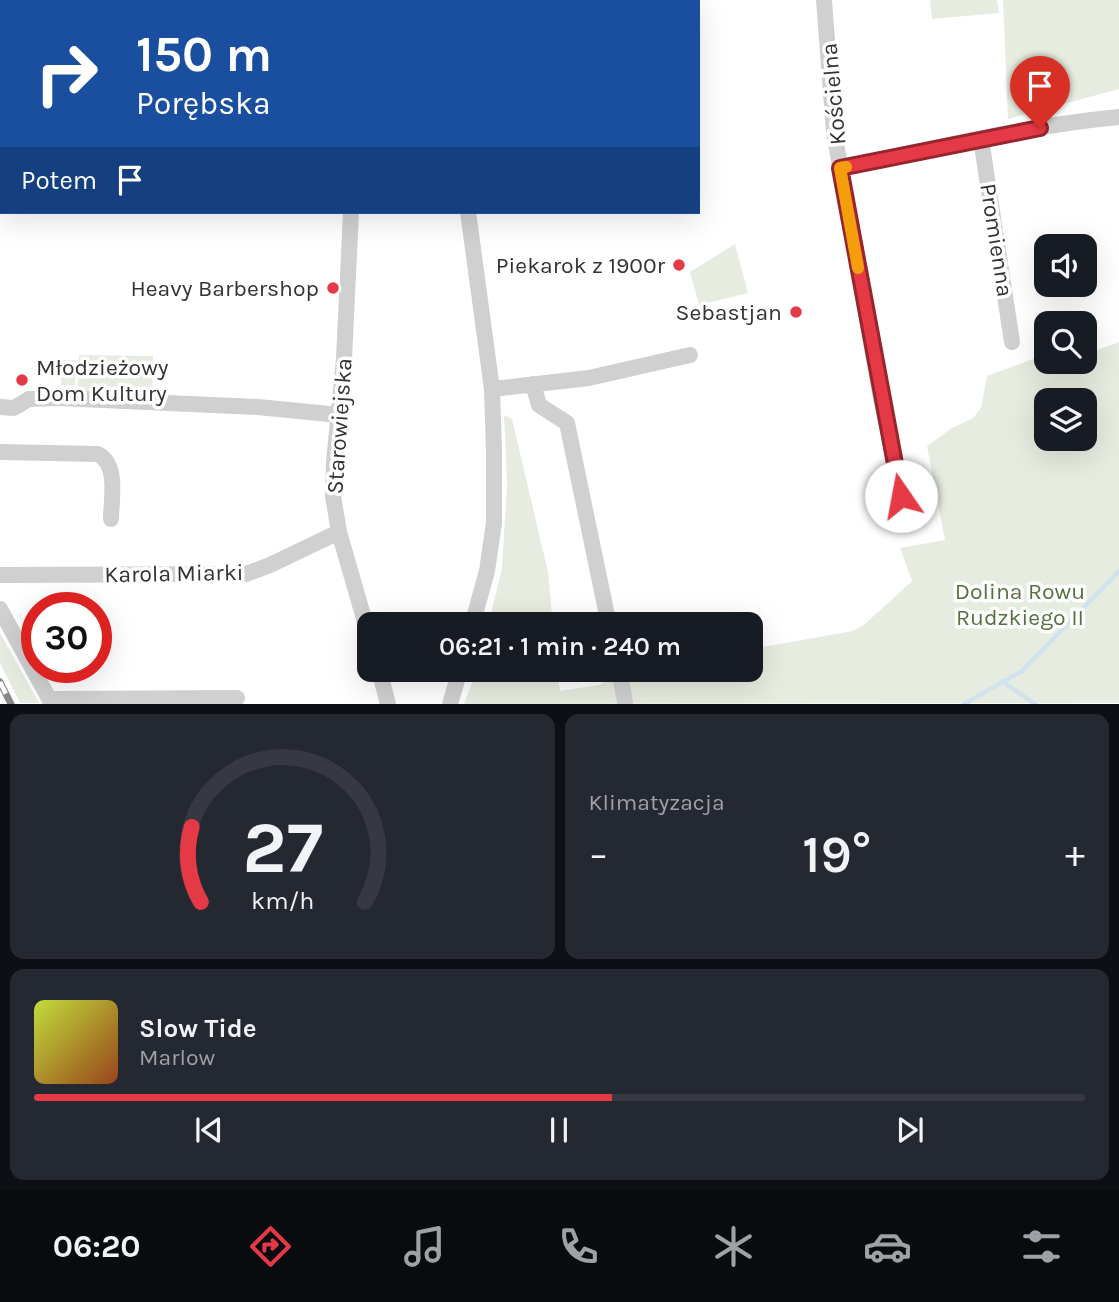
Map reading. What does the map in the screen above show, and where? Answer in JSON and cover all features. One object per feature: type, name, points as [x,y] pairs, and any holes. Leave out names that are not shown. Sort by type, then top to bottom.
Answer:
[{"type":"street","name":"Kościelna","points":[[824,0],[834,132],[887,428],[906,518]]},
{"type":"street","points":[[840,168],[981,139],[1085,120],[1119,117]]},
{"type":"street","name":"Promienna","points":[[981,139],[1012,342]]},
{"type":"street","name":"Starowiejska","points":[[351,214],[344,359],[332,496],[339,532],[362,612]]},
{"type":"street","points":[[468,214],[492,389],[494,523],[487,571],[476,612]]},
{"type":"street","points":[[492,389],[617,373],[690,355]]},
{"type":"street","points":[[533,384],[539,405],[567,423],[606,612]]},
{"type":"street","points":[[0,407],[14,408],[29,400],[59,398],[258,407],[339,415]]},
{"type":"street","points":[[0,452],[99,454],[109,463],[111,473],[111,519]]},
{"type":"street","name":"Karola Miarki","points":[[0,575],[246,574],[339,532]]},
{"type":"street","points":[[0,610],[51,701],[237,698]]},
{"type":"street","points":[[382,682],[388,704]]},
{"type":"street","points":[[450,704],[456,682]]},
{"type":"street","points":[[621,682],[625,702]]},
{"type":"green space","points":[[930,0],[997,0],[999,13],[932,19]]},
{"type":"green space","points":[[1003,0],[1119,0],[1119,89],[1008,119]]},
{"type":"green space","points":[[735,244],[748,293],[699,305],[690,272]]},
{"type":"green space","name":"Dolina Rowu Rudzkiego II","points":[[1119,342],[1119,703],[464,704],[472,682],[559,682],[560,691],[604,682],[763,682],[763,647],[853,631],[865,624],[912,581],[900,548],[945,540],[927,446],[952,428],[973,418],[981,408],[987,376],[1034,359],[1034,374],[1097,374],[1097,350]]},
{"type":"green space","points":[[79,355],[153,356],[152,394],[78,392]]},
{"type":"green space","points":[[61,360],[75,360],[75,385],[61,385]]},
{"type":"green space","points":[[504,415],[512,419],[548,572],[552,612],[491,612],[502,569],[507,484]]},
{"type":"green space","points":[[0,633],[21,671],[21,683],[28,683],[39,703],[20,703],[0,663]]},
{"type":"waterway","points":[[964,704],[1022,671],[1119,571]]},
{"type":"waterway","points":[[1002,681],[1035,704]]},
{"type":"railway","points":[[0,682],[11,704]]},
{"type":"slow traffic","points":[[846,167],[840,168],[858,268]]},
{"type":"place","name":"Piekarok z 1900r","points":[[679,265]]},
{"type":"place","name":"Heavy Barbershop","points":[[333,288]]},
{"type":"place","name":"Sebastjan","points":[[796,312]]},
{"type":"place","name":"Młodzieżowy Dom Kultury","points":[[22,380]]},
{"type":"route","points":[[901,496],[840,168],[1040,128]]}]
